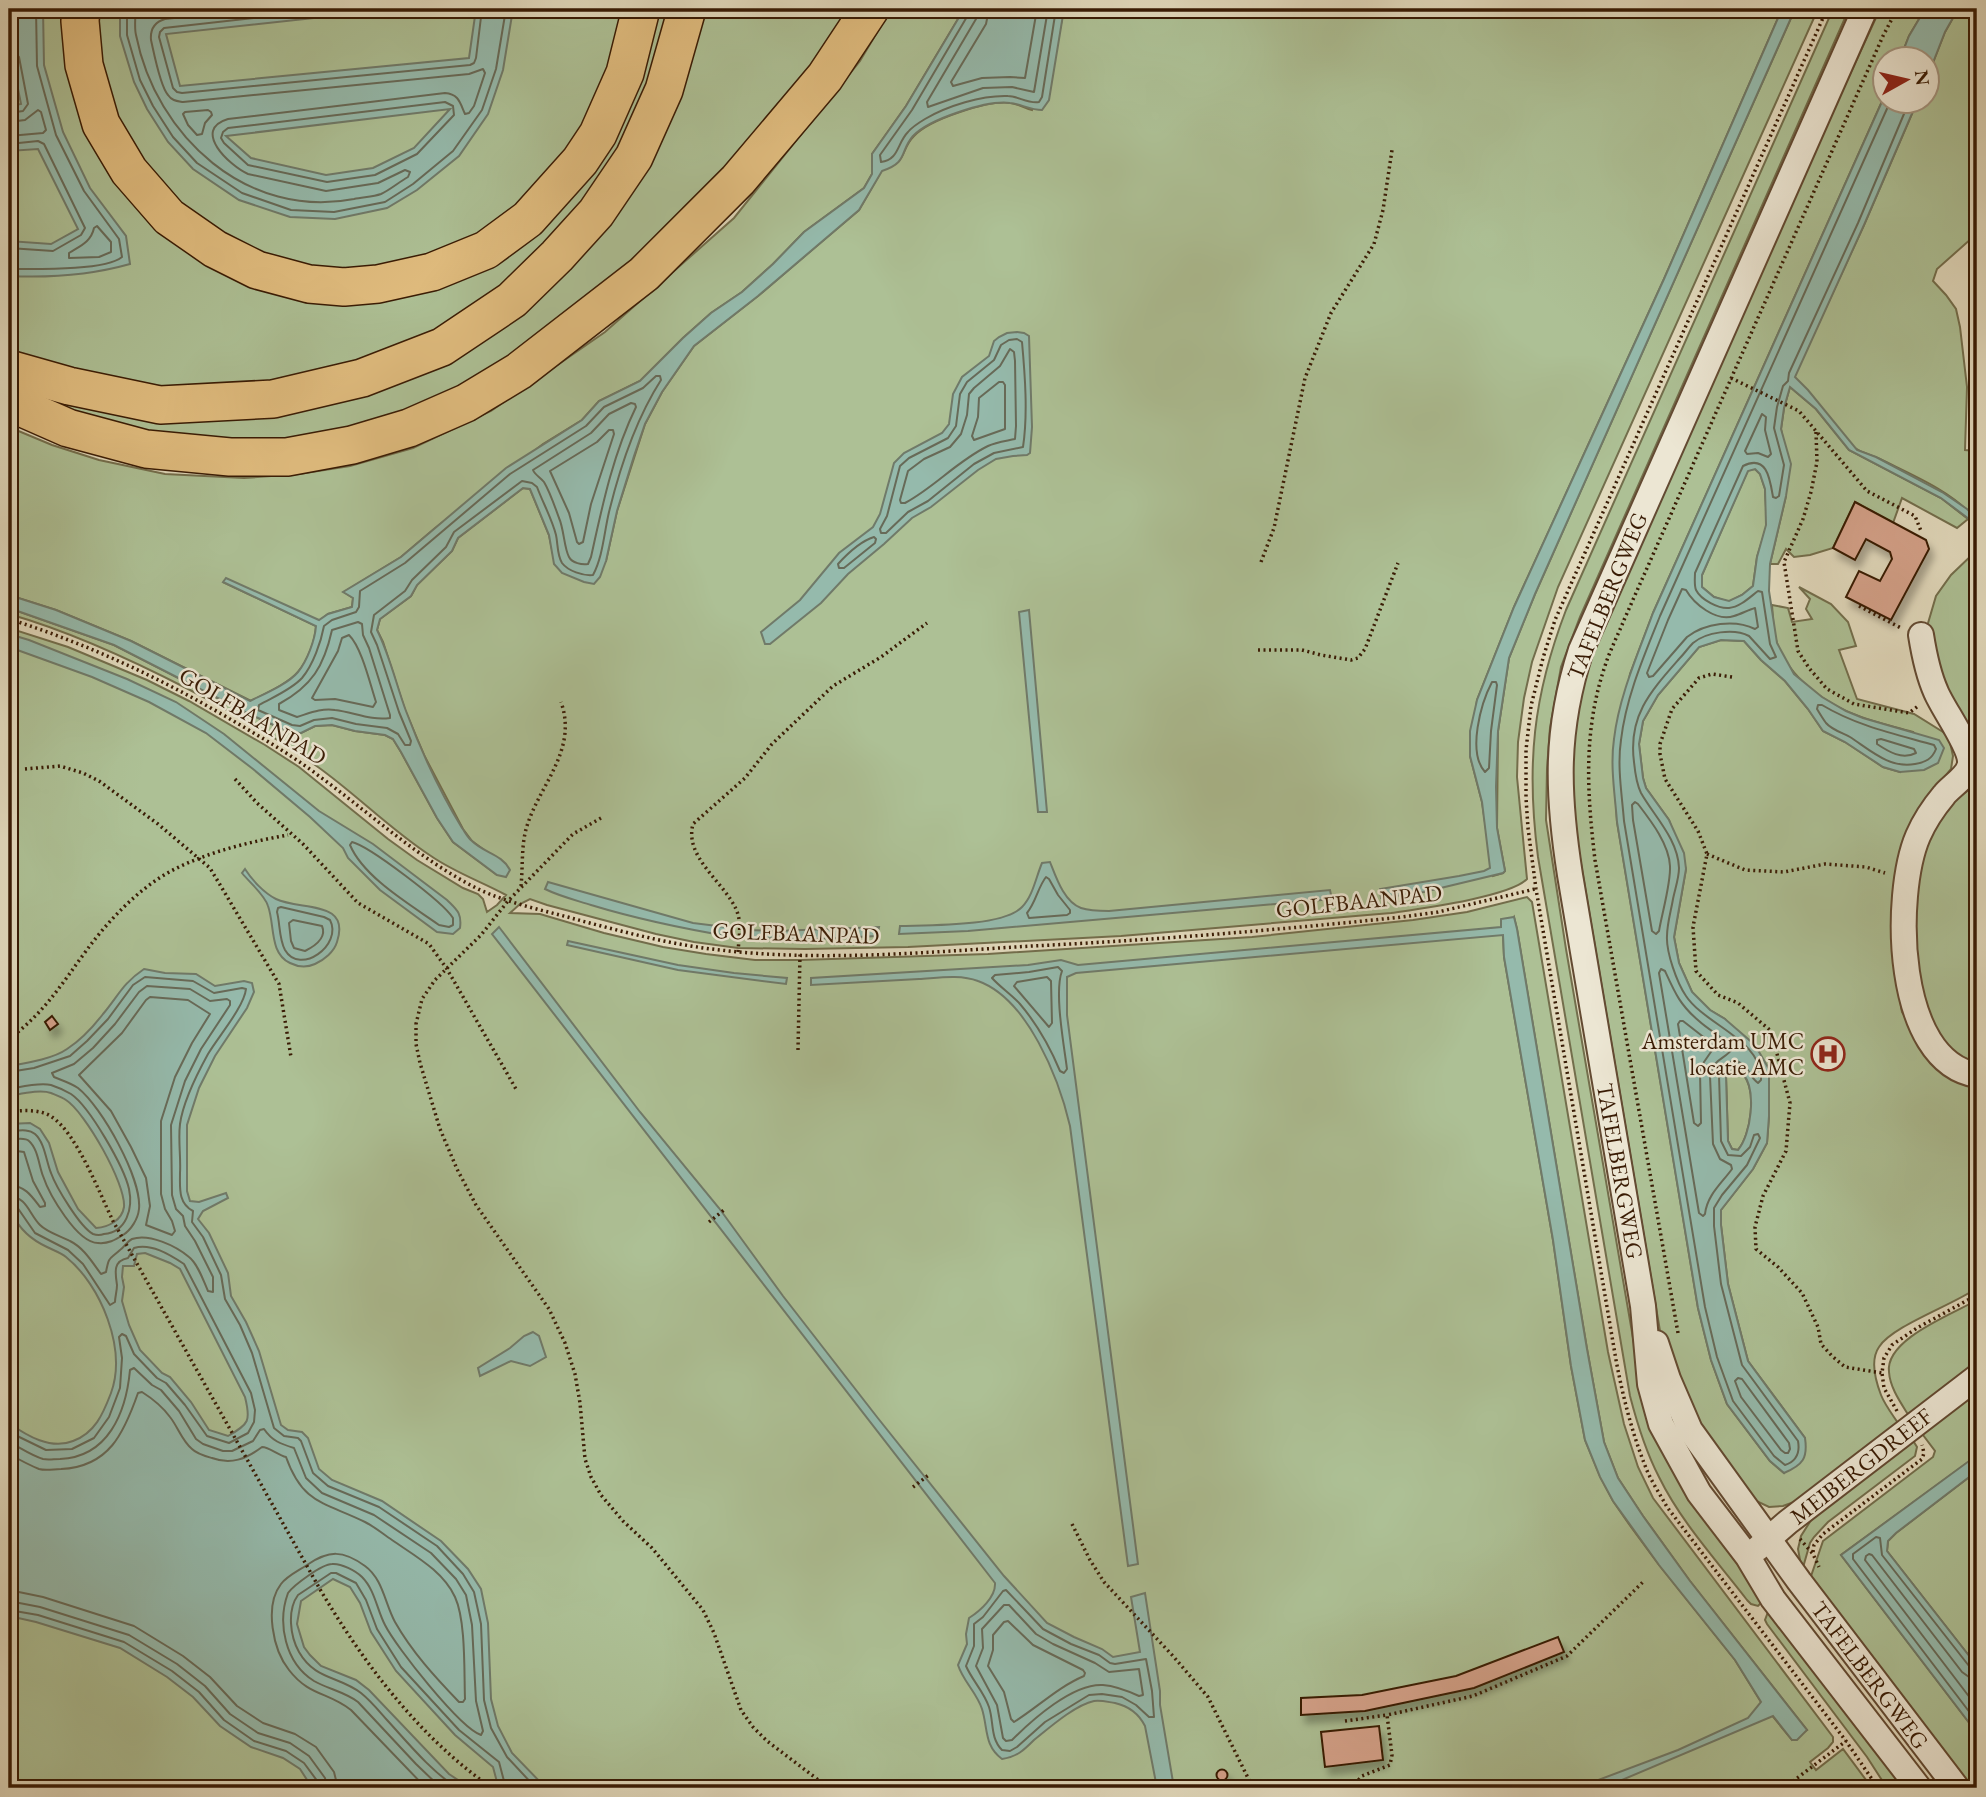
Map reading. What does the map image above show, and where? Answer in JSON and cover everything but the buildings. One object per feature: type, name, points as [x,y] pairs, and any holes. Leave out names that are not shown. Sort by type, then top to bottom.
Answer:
[{"type":"highway","points":[[81,9],[84,65],[101,124],[129,171],[169,217],[215,249],[257,271],[309,284],[344,286],[377,284],[432,272],[485,250],[528,219],[580,161],[598,134],[625,73],[641,9]]},
{"type":"highway","points":[[9,369],[69,386],[160,405],[260,400],[362,378],[442,347],[512,300],[596,213],[634,156],[664,90],[687,9]]},
{"type":"highway","points":[[9,402],[68,428],[146,449],[230,457],[286,457],[352,445],[409,428],[466,404],[519,371],[644,274],[737,180],[825,78],[870,9]]},
{"type":"street","name":"TAFELBERGWEG","points":[[1865,9],[1581,650],[1573,675],[1560,749],[1560,803],[1643,1306],[1650,1384],[1661,1424],[1699,1493],[1748,1557],[1773,1599],[1919,1788]]},
{"type":"street","points":[[1921,635],[1936,691],[1964,743],[1970,764],[1967,771],[1944,795],[1919,834],[1914,848],[1905,897],[1905,945],[1909,985],[1918,1018],[1932,1045],[1954,1067],[1977,1075]]},
{"type":"street","name":"TAFELBERGWEG","points":[[1643,1306],[1668,1379],[1690,1430],[1768,1539],[1957,1788]]},
{"type":"street","name":"MEIBERGDREEF","points":[[1748,1557],[1788,1522],[1977,1377]]},
{"type":"path","name":"GOLFBAANPAD","points":[[9,619],[94,649],[190,695],[274,744],[432,863],[478,889],[508,901],[664,942],[738,952],[800,954],[894,953],[1126,941],[1345,923],[1438,912],[1536,889],[1526,798],[1526,750],[1531,706],[1548,639],[1827,9]]},
{"type":"path","points":[[1678,1334],[1595,860],[1588,806],[1587,770],[1591,728],[1605,666],[1897,9]]},
{"type":"path","points":[[1261,562],[1274,528],[1305,378],[1331,313],[1374,244],[1383,211],[1392,150]]},
{"type":"path","points":[[1731,378],[1799,411],[1867,491],[1915,516],[1921,531]]},
{"type":"path","points":[[1816,432],[1817,462],[1811,492],[1803,519],[1784,562],[1798,651],[1827,689],[1854,705],[1909,713],[1936,691]]},
{"type":"path","points":[[1258,650],[1302,650],[1338,659],[1358,658],[1369,638],[1398,563]]},
{"type":"path","points":[[1859,606],[1915,635],[1921,635]]},
{"type":"path","points":[[738,952],[740,923],[736,909],[694,846],[690,833],[692,824],[745,778],[772,744],[833,686],[881,657],[927,623]]},
{"type":"path","points":[[1732,677],[1712,674],[1699,678],[1672,709],[1660,744],[1665,779],[1698,831],[1707,855],[1693,927],[1696,971],[1718,995],[1738,1003],[1772,1031],[1790,1103],[1786,1151],[1763,1196],[1755,1227],[1756,1249],[1802,1293],[1818,1327],[1821,1344],[1832,1356],[1845,1367],[1882,1373]]},
{"type":"path","points":[[521,888],[526,829],[535,804],[561,757],[566,715],[561,702]]},
{"type":"path","points":[[24,769],[60,766],[99,781],[158,824],[210,868],[279,984],[290,1058]]},
{"type":"path","points":[[235,779],[257,803],[303,844],[358,903],[429,944],[447,969],[516,1089]]},
{"type":"path","points":[[601,818],[573,834],[508,901],[481,935],[435,980],[422,999],[416,1024],[416,1044],[428,1094],[457,1169],[476,1205],[549,1309],[565,1343],[575,1374],[585,1459],[591,1478],[601,1496],[652,1548],[703,1610],[714,1633],[741,1710],[753,1727],[767,1741],[829,1788]]},
{"type":"path","points":[[9,1039],[32,1020],[58,991],[108,924],[145,889],[170,872],[199,858],[290,834]]},
{"type":"path","points":[[1707,855],[1745,870],[1784,872],[1825,864],[1866,867],[1908,880]]},
{"type":"path","points":[[798,1050],[800,954]]},
{"type":"path","points":[[9,999],[15,1013],[9,1033]]},
{"type":"path","points":[[9,1112],[23,1110],[50,1115],[65,1130],[231,1431],[351,1640],[393,1696],[435,1740],[490,1787]]},
{"type":"path","points":[[709,1222],[724,1210]]},
{"type":"path","points":[[1898,1413],[1884,1388],[1882,1373],[1884,1358],[1892,1345],[1977,1295]]},
{"type":"path","points":[[913,1487],[930,1474]]},
{"type":"path","points":[[1788,1522],[1812,1554],[1814,1545],[1839,1521]]},
{"type":"path","points":[[1072,1524],[1104,1582],[1208,1697],[1253,1788]]},
{"type":"path","points":[[1345,1721],[1387,1715],[1472,1696],[1567,1656],[1643,1582]]},
{"type":"path","points":[[1350,1788],[1362,1776],[1390,1765],[1392,1755],[1387,1715]]},
{"type":"path","points":[[1784,1788],[1846,1741]]},
{"type":"shaded area","points":[[9,9],[863,9],[797,101],[538,352],[338,440],[157,445],[19,403],[9,356]]},
{"type":"shaded area","points":[[891,9],[964,9],[906,106],[872,154],[872,174],[864,188],[804,232],[742,292],[711,313],[683,338],[640,381],[599,401],[582,420],[543,444],[401,557],[344,592],[353,598],[352,607],[328,614],[319,621],[223,582],[316,626],[308,656],[298,672],[288,681],[251,701],[131,641],[56,610],[9,595],[9,427],[99,460],[165,474],[244,478],[299,474],[350,466],[413,448],[491,411],[605,332],[734,218],[860,61]]},
{"type":"shaded area","points":[[1064,9],[1782,9],[1664,279],[1514,607],[1477,700],[1470,756],[1482,802],[1493,876],[1505,871],[1497,828],[1498,731],[1509,658],[1795,9],[1818,9],[1558,587],[1532,662],[1518,742],[1517,777],[1527,879],[1484,897],[1391,913],[1121,936],[908,947],[738,948],[656,934],[530,899],[510,913],[540,914],[604,933],[706,954],[755,960],[800,960],[988,954],[1252,937],[1413,920],[1467,912],[1527,897],[1532,902],[1608,1352],[1624,1424],[1638,1467],[1653,1498],[1833,1737],[1828,1748],[1810,1762],[1816,1770],[1843,1749],[1872,1788],[9,1788],[9,628],[68,647],[147,680],[265,745],[299,767],[417,860],[478,894],[483,899],[487,912],[506,895],[431,856],[318,767],[239,717],[124,658],[56,629],[9,614],[9,608],[114,645],[289,732],[301,733],[315,726],[332,725],[385,735],[393,739],[453,842],[497,875],[484,850],[472,841],[463,829],[424,755],[377,630],[380,619],[411,596],[417,585],[452,551],[458,538],[523,488],[530,489],[549,535],[555,564],[606,561],[617,511],[645,424],[662,392],[694,346],[758,296],[859,210],[882,170],[900,160],[909,141],[922,130],[946,117],[988,104],[1011,103],[1032,110],[1059,34]],"holes":[[[1514,917],[1604,1442],[1618,1478],[1643,1516],[1690,1581],[1807,1730],[1792,1740],[1761,1702],[1735,1660],[1659,1565],[1613,1501],[1585,1440],[1504,957],[1503,934]]]},
{"type":"shaded area","points":[[1833,9],[1849,9],[1580,617],[1561,667],[1550,728],[1547,769],[1546,820],[1638,1367],[1685,1493],[1764,1600],[1758,1606],[1747,1600],[1700,1541],[1668,1494],[1646,1448],[1630,1396],[1538,857],[1534,824],[1533,761],[1539,702],[1566,610]]},
{"type":"shaded area","points":[[1880,9],[1925,9],[1905,46],[1870,46],[1870,116],[1875,116],[1653,613],[1630,674],[1614,771],[1617,822],[1698,1308],[1711,1360],[1727,1404],[1770,1461],[1784,1473],[1805,1438],[1748,1361],[1728,1284],[1721,1225],[1721,1210],[1753,1169],[1767,1143],[1769,1069],[1725,1019],[1710,1010],[1692,992],[1679,963],[1674,937],[1686,869],[1669,820],[1646,788],[1643,778],[1639,744],[1643,721],[1658,695],[1699,647],[1721,640],[1744,641],[1785,681],[1823,731],[1883,767],[1900,772],[1913,732],[1848,712],[1822,698],[1800,679],[1783,656],[1775,634],[1772,605],[1788,608],[1792,622],[1812,619],[1806,609],[1810,599],[1799,587],[1831,604],[1848,622],[1856,646],[1839,650],[1857,699],[1914,714],[1949,738],[1953,756],[1951,769],[1920,807],[1896,944],[1902,1012],[1937,1064],[1977,1084],[1977,1288],[1896,1331],[1876,1352],[1874,1364],[1877,1384],[1884,1402],[1898,1423],[1794,1502],[1769,1507],[1750,1498],[1719,1465],[1669,1364],[1660,1331],[1575,828],[1571,763],[1578,695],[1591,652]]},
{"type":"shaded area","points":[[1958,9],[1977,9],[1977,225],[1972,238],[1937,269],[1933,281],[1956,309],[1960,327],[1967,387],[1965,450],[1977,451],[1977,515],[1973,516],[1953,498],[1930,484],[1855,448],[1794,377],[1911,116],[1940,116],[1940,46]]},
{"type":"shaded area","points":[[1790,387],[1816,409],[1849,450],[1941,498],[1968,519],[1957,528],[1902,498],[1893,523],[1855,502],[1833,548],[1794,557],[1786,549],[1778,564],[1770,564],[1786,496],[1781,429]]},
{"type":"shaded area","points":[[1755,469],[1760,474],[1765,489],[1767,525],[1757,557],[1753,586],[1729,602],[1714,597],[1702,587],[1702,575],[1748,470]]},
{"type":"shaded area","points":[[1977,550],[1977,760],[1942,690],[1926,630],[1936,596],[1951,575]]},
{"type":"shaded area","points":[[1977,771],[1977,1067],[1943,1046],[1919,994],[1913,896],[1933,822]]},
{"type":"shaded area","points":[[1734,1068],[1742,1073],[1747,1082],[1751,1102],[1749,1124],[1738,1150],[1732,1149],[1728,1141],[1726,1076]]},
{"type":"shaded area","points":[[1977,1300],[1977,1364],[1909,1416],[1891,1384],[1891,1360],[1909,1338]]},
{"type":"shaded area","points":[[1977,1389],[1977,1471],[1970,1461],[1841,1555],[1977,1733],[1977,1788],[1965,1788],[1809,1582],[1823,1541],[1933,1457],[1935,1451],[1920,1431]]},
{"type":"shaded area","points":[[1912,1439],[1917,1447],[1915,1456],[1828,1522],[1810,1543],[1802,1571],[1798,1549],[1801,1536],[1813,1517]]},
{"type":"shaded area","points":[[1977,1471],[1977,1666],[1887,1551],[1888,1541],[1896,1533]]},
{"type":"shaded area","points":[[1768,1612],[1896,1774],[1898,1788],[1887,1788],[1867,1757],[1767,1624],[1765,1620]]},
{"type":"water","points":[[9,9],[43,9],[44,65],[63,132],[90,188],[126,236],[130,264],[70,275],[9,276],[9,241],[51,244],[78,229],[38,149],[9,151],[9,106],[21,104],[9,44]]},
{"type":"water","points":[[120,9],[397,9],[166,34],[180,86],[469,58],[476,9],[513,9],[503,70],[488,114],[459,156],[417,190],[387,208],[335,219],[290,217],[239,200],[193,169],[168,142],[147,109],[134,82],[120,36]],"holes":[[[450,109],[414,148],[373,168],[326,175],[251,158],[226,136]]]},
{"type":"water","points":[[964,9],[1064,9],[1049,100],[1042,110],[1010,103],[987,104],[945,117],[921,130],[913,136],[900,160],[891,168],[882,171],[859,210],[758,296],[694,346],[662,392],[645,424],[617,511],[606,561],[594,584],[562,573],[554,564],[549,535],[530,489],[523,488],[458,538],[452,551],[417,585],[411,596],[380,619],[377,630],[431,771],[471,840],[507,865],[510,870],[506,877],[497,875],[453,842],[393,739],[385,735],[332,725],[315,726],[301,733],[289,732],[114,645],[9,608],[9,595],[56,610],[131,641],[250,701],[282,685],[298,672],[304,662],[316,626],[223,582],[226,578],[319,620],[328,614],[352,607],[353,598],[343,592],[401,557],[506,468],[582,420],[599,401],[640,381],[683,338],[711,313],[742,292],[804,232],[864,188],[872,174],[872,154],[906,106]]},
{"type":"water","points":[[1782,9],[1795,9],[1509,658],[1498,731],[1496,787],[1497,828],[1505,871],[1424,892],[1381,898],[1380,889],[1490,868],[1482,802],[1470,756],[1470,731],[1477,700],[1514,607],[1664,279]]},
{"type":"water","points":[[1925,9],[1958,9],[1940,46],[1905,46]]},
{"type":"water","points":[[1875,116],[1911,116],[1795,377],[1857,450],[1876,457],[1942,492],[1967,509],[1977,519],[1977,525],[1941,498],[1849,450],[1816,409],[1790,387],[1781,429],[1791,464],[1770,564],[1769,591],[1777,643],[1794,674],[1822,697],[1846,711],[1939,740],[1944,748],[1938,763],[1924,770],[1900,772],[1883,767],[1823,731],[1785,681],[1744,641],[1721,640],[1699,647],[1658,695],[1643,721],[1639,744],[1646,788],[1669,820],[1684,853],[1686,869],[1674,937],[1679,963],[1692,992],[1710,1010],[1725,1019],[1755,1045],[1769,1069],[1767,1143],[1753,1169],[1721,1210],[1721,1225],[1728,1284],[1748,1361],[1805,1438],[1806,1451],[1803,1460],[1784,1473],[1770,1461],[1727,1404],[1711,1360],[1698,1308],[1617,822],[1613,780],[1614,739],[1630,675],[1653,613]],"holes":[[[1755,469],[1760,474],[1765,489],[1766,525],[1757,557],[1753,586],[1729,601],[1714,597],[1702,587],[1702,575],[1748,471]],[[1734,1068],[1741,1072],[1750,1091],[1751,1112],[1743,1143],[1738,1150],[1732,1149],[1728,1141],[1726,1076]]]},
{"type":"water","points":[[1017,332],[1029,336],[1032,427],[1030,453],[996,459],[978,470],[931,507],[912,518],[848,574],[821,603],[770,644],[765,644],[761,632],[800,600],[839,553],[873,527],[880,514],[894,463],[904,453],[942,433],[949,424],[953,394],[962,377],[989,356],[994,341],[1007,333]]},
{"type":"water","points":[[1029,610],[1047,812],[1038,812],[1019,612]]},
{"type":"water","points":[[9,634],[127,679],[176,702],[224,734],[319,811],[373,844],[447,900],[458,912],[460,928],[453,934],[437,932],[380,890],[348,858],[343,848],[310,817],[206,733],[149,702],[92,677],[9,647]]},
{"type":"water","points":[[1050,862],[1061,888],[1070,900],[1081,908],[1091,910],[1109,911],[1330,890],[1332,899],[968,931],[899,934],[900,926],[964,924],[1012,914],[1022,907],[1029,897],[1042,863]]},
{"type":"water","points":[[245,869],[259,886],[276,899],[321,909],[337,919],[339,928],[334,949],[322,960],[305,966],[293,964],[283,958],[276,946],[266,902],[242,873]]},
{"type":"water","points":[[548,882],[693,923],[734,928],[733,937],[661,923],[591,905],[545,889]]},
{"type":"water","points":[[1514,917],[1604,1442],[1618,1478],[1643,1516],[1690,1581],[1807,1730],[1797,1740],[1792,1740],[1773,1716],[1603,1788],[1577,1788],[1678,1750],[1748,1718],[1761,1702],[1735,1660],[1659,1565],[1613,1501],[1585,1440],[1504,957],[1503,935],[1076,973],[1067,977],[1067,1015],[1138,1564],[1128,1566],[1070,1126],[1058,1086],[1039,1043],[1012,1005],[996,990],[971,979],[948,977],[811,985],[811,978],[1028,965],[1061,960],[1078,965],[1501,927],[1501,919]]},
{"type":"water","points":[[499,927],[640,1112],[719,1208],[877,1417],[1004,1576],[1047,1623],[1113,1657],[1140,1652],[1131,1597],[1145,1593],[1173,1782],[1178,1788],[1157,1788],[1145,1726],[1133,1711],[1115,1703],[1087,1703],[1062,1718],[1016,1755],[1002,1759],[996,1754],[989,1742],[980,1703],[958,1665],[967,1644],[969,1618],[990,1598],[995,1583],[492,934]]},
{"type":"water","points":[[879,927],[877,936],[745,938],[746,930]]},
{"type":"water","points":[[568,941],[678,965],[787,978],[786,984],[678,970],[567,945]]},
{"type":"water","points":[[144,969],[196,974],[215,986],[244,981],[252,983],[254,992],[247,1008],[215,1056],[199,1088],[187,1125],[187,1191],[190,1201],[199,1202],[226,1193],[228,1198],[203,1211],[198,1219],[209,1233],[228,1273],[231,1296],[259,1351],[281,1425],[288,1430],[302,1432],[308,1438],[319,1469],[332,1480],[382,1501],[441,1541],[468,1569],[481,1589],[488,1623],[491,1699],[498,1726],[512,1753],[546,1788],[491,1788],[497,1782],[493,1767],[455,1735],[396,1671],[371,1632],[360,1603],[350,1587],[333,1579],[301,1601],[297,1624],[304,1647],[321,1666],[356,1680],[369,1690],[449,1774],[470,1788],[311,1786],[300,1769],[283,1758],[251,1747],[220,1726],[193,1697],[167,1677],[120,1648],[9,1616],[9,1423],[31,1437],[48,1443],[65,1443],[81,1438],[93,1428],[105,1408],[115,1376],[116,1357],[108,1319],[90,1284],[66,1257],[27,1234],[13,1215],[8,1184],[9,1124],[30,1123],[40,1129],[49,1143],[58,1172],[78,1209],[96,1228],[114,1222],[121,1216],[124,1207],[123,1196],[112,1166],[74,1107],[63,1098],[47,1092],[9,1096],[9,1066],[47,1058],[72,1045],[91,1028]],"holes":[[[145,1253],[180,1269],[245,1397],[247,1421],[228,1436],[209,1430],[170,1377],[162,1373],[140,1350],[129,1325],[122,1301],[123,1266],[134,1266],[137,1254]]]},
{"type":"water","points":[[533,1332],[539,1336],[546,1357],[530,1366],[511,1361],[480,1376],[478,1368]]},
{"type":"water","points":[[1969,1461],[1977,1471],[1896,1533],[1888,1541],[1887,1551],[1977,1666],[1977,1733],[1841,1555]]},
{"type":"place","name":"Amsterdam UMC locatie AMC","points":[[1828,1054]]}]
